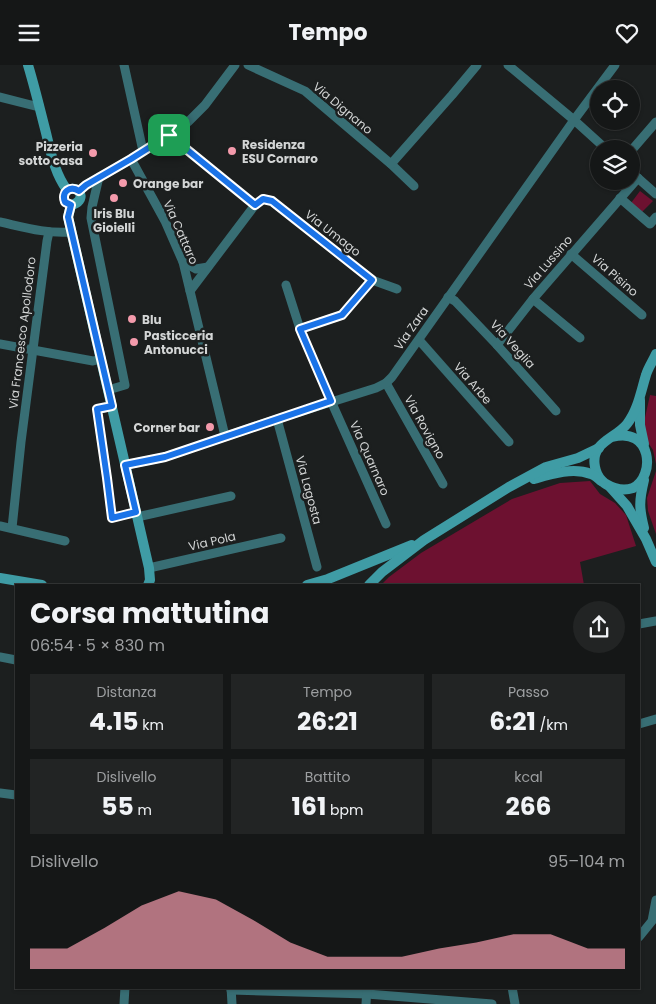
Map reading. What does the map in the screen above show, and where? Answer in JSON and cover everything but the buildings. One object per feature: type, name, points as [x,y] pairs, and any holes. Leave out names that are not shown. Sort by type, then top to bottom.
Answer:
[{"type":"street","points":[[28,65],[40,105],[55,169],[67,190]]},
{"type":"street","points":[[124,65],[143,151]]},
{"type":"street","points":[[79,191],[188,122],[204,105],[235,65]]},
{"type":"street","name":"Via Dignano","points":[[248,65],[304,91],[391,164],[414,186]]},
{"type":"street","points":[[391,164],[476,65]]},
{"type":"street","points":[[508,65],[596,140]]},
{"type":"street","name":"Via Zara","points":[[386,383],[419,340],[615,65]]},
{"type":"street","points":[[0,97],[35,106],[40,105]]},
{"type":"street","points":[[640,141],[656,122]]},
{"type":"street","points":[[169,135],[255,205],[190,291]]},
{"type":"street","name":"Via Cattaro","points":[[131,159],[165,221],[183,262],[225,436]]},
{"type":"street","points":[[99,177],[91,218],[125,385],[108,390]]},
{"type":"street","points":[[640,180],[656,194]]},
{"type":"street","points":[[73,188],[79,191],[79,202],[71,205],[65,202],[67,190],[73,188]]},
{"type":"street","name":"Via Lussino","points":[[497,345],[532,299],[625,190]]},
{"type":"street","points":[[620,198],[650,224],[656,217]]},
{"type":"street","name":"Via Umago","points":[[255,205],[263,199],[272,201],[372,280],[397,289]]},
{"type":"street","points":[[71,205],[68,217],[71,232],[149,568],[148,584]]},
{"type":"street","points":[[0,222],[49,232],[71,232]]},
{"type":"street","name":"Via Francesco Apollodoro","points":[[12,528],[32,350],[49,232]]},
{"type":"street","name":"Via Pisino","points":[[571,254],[642,315]]},
{"type":"street","points":[[183,262],[196,269],[208,267]]},
{"type":"street","points":[[300,329],[342,315],[372,280]]},
{"type":"street","name":"Via Quarnaro","points":[[286,285],[300,329],[386,524]]},
{"type":"street","name":"Via Veglia","points":[[448,297],[455,301],[497,345],[556,411]]},
{"type":"street","points":[[532,299],[580,338]]},
{"type":"street","name":"Via Arbe","points":[[419,340],[509,442]]},
{"type":"street","points":[[0,344],[93,361],[101,359]]},
{"type":"street","points":[[612,437],[630,419],[640,396],[647,372],[656,354]]},
{"type":"street","points":[[125,465],[165,457],[331,401],[376,388],[386,383]]},
{"type":"street","name":"Via Rovigno","points":[[386,383],[443,484]]},
{"type":"street","points":[[640,396],[640,425],[644,444],[650,458],[648,474],[644,480],[639,499],[646,539]]},
{"type":"street","points":[[112,406],[97,409],[112,518],[231,496]]},
{"type":"street","name":"Via Lagosta","points":[[277,419],[317,567]]},
{"type":"street","points":[[644,444],[637,438],[629,435],[620,434],[612,437],[604,441],[599,448],[595,456],[595,465],[597,473],[627,506],[646,539],[656,562]]},
{"type":"street","points":[[370,584],[382,572],[424,540],[509,487],[546,467],[599,448]]},
{"type":"street","points":[[509,487],[546,475],[573,471],[590,474],[618,490],[636,486],[644,480]]},
{"type":"street","points":[[0,526],[65,541]]},
{"type":"street","name":"Via Pola","points":[[149,568],[281,538]]},
{"type":"street","points":[[310,584],[328,579],[424,540]]},
{"type":"street","points":[[0,578],[36,584]]},
{"type":"street","points":[[640,624],[656,621]]},
{"type":"street","points":[[0,657],[15,660]]},
{"type":"street","points":[[640,724],[656,719]]},
{"type":"street","points":[[0,793],[15,795]]},
{"type":"street","points":[[640,936],[652,921],[656,901]]},
{"type":"street","points":[[124,1004],[125,989]]},
{"type":"street","points":[[232,1004],[231,989],[366,995],[492,1004]]},
{"type":"street","points":[[512,989],[515,1004]]},
{"type":"shaded area","points":[[640,191],[653,201],[642,212],[631,203]]},
{"type":"shaded area","points":[[650,395],[656,396],[656,464],[653,450],[647,441],[644,422]]},
{"type":"shaded area","points":[[656,471],[656,534],[648,511],[647,498]]},
{"type":"shaded area","points":[[590,481],[600,494],[615,503],[626,515],[636,546],[580,562],[584,584],[382,584],[421,553],[512,499],[560,483]]},
{"type":"place","name":"Residenza ESU Cornaro","points":[[232,151]]},
{"type":"place","name":"Pizzeria sotto casa","points":[[93,153]]},
{"type":"place","name":"Orange bar","points":[[123,183]]},
{"type":"place","name":"Iris Blu Gioielli","points":[[114,198]]},
{"type":"place","name":"Blu","points":[[132,319]]},
{"type":"place","name":"Pasticceria Antonucci","points":[[134,342]]},
{"type":"place","name":"Corner bar","points":[[210,427]]},
{"type":"route","points":[[169,135],[255,205],[263,199],[272,201],[372,280],[342,315],[300,329],[331,401],[165,457],[125,465],[136,512],[112,518],[97,409],[112,406],[68,217],[71,205],[65,202],[64,196],[67,190],[73,188],[79,191],[169,135]]}]
